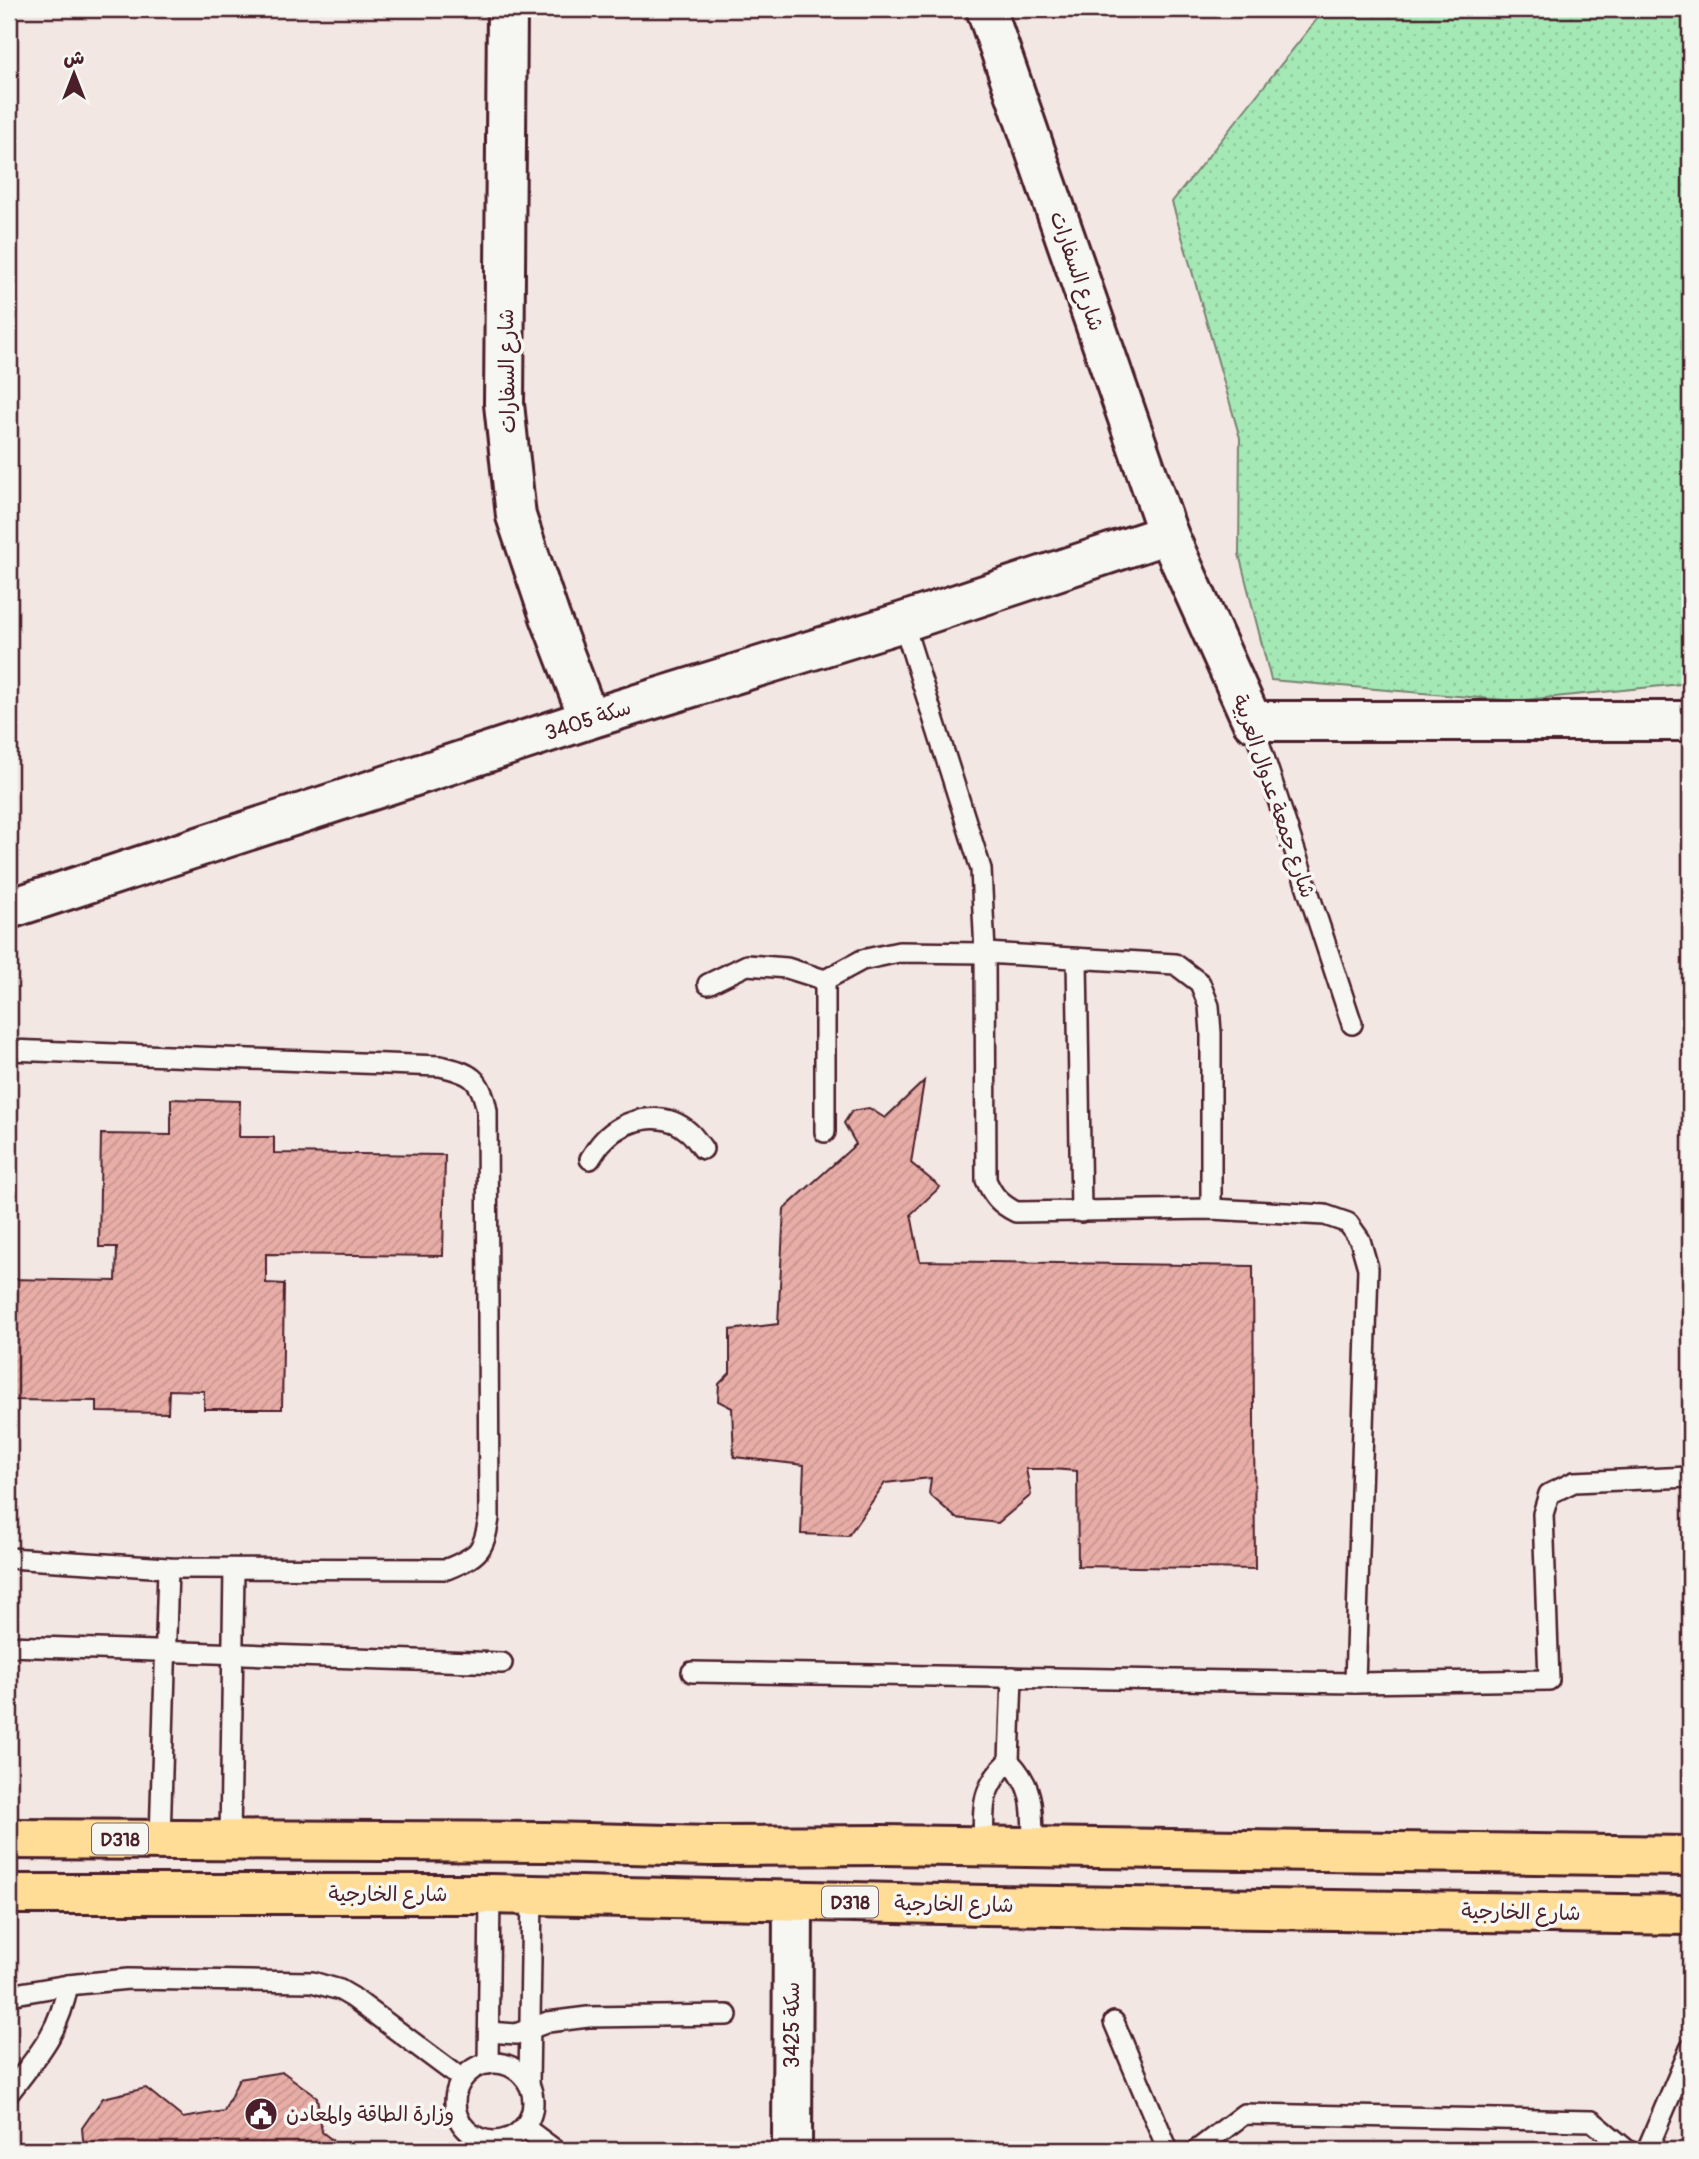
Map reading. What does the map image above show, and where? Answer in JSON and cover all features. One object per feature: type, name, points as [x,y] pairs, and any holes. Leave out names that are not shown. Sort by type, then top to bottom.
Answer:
[{"type":"main road","name":"D318","points":[[9,1839],[546,1842],[711,1846],[883,1845],[1690,1856]]},
{"type":"main road","points":[[711,1846],[742,1857],[770,1875],[793,1901],[817,1874],[827,1867],[848,1854],[883,1845]]},
{"type":"main road","points":[[984,1847],[985,1905]]},
{"type":"main road","points":[[1032,1847],[1034,1906]]},
{"type":"main road","name":"شارع الخارجية","points":[[9,1894],[490,1894],[1034,1906],[1690,1915]]},
{"type":"street","name":"شارع السفارات","points":[[507,9],[504,404],[516,516],[550,617],[590,719]]},
{"type":"street","name":"شارع السفارات","points":[[986,9],[1168,534]]},
{"type":"street","name":"سكة 3405","points":[[9,909],[590,719],[903,622],[1168,534]]},
{"type":"street","name":"شارع جمعة عدوال العربية","points":[[1168,534],[1252,722]]},
{"type":"street","points":[[1252,722],[1690,721]]},
{"type":"street","name":"سكة 3425","points":[[792,2150],[793,1901]]},
{"type":"lane","points":[[903,622],[981,869],[985,953],[986,1180],[991,1192],[1000,1204],[1016,1212],[1211,1209],[1325,1215],[1348,1223],[1360,1240],[1367,1268],[1355,1683]]},
{"type":"lane","name":"شارع جمعة عدوال العربية","points":[[1252,722],[1352,1024]]},
{"type":"lane","points":[[708,984],[747,965],[787,968],[825,980],[862,960],[899,952],[985,953],[1175,964],[1200,982],[1209,1006],[1211,1209]]},
{"type":"lane","points":[[1077,959],[1081,1212]]},
{"type":"lane","points":[[825,980],[825,1132]]},
{"type":"lane","points":[[9,1050],[440,1066],[466,1072],[484,1092],[487,1124],[489,1518],[486,1541],[471,1559],[447,1569],[168,1568],[9,1558]]},
{"type":"lane","points":[[590,1159],[605,1139],[626,1125],[646,1118],[667,1119],[688,1130],[703,1149]]},
{"type":"lane","points":[[692,1672],[1355,1683],[1549,1679],[1542,1514],[1549,1494],[1574,1482],[1690,1477]]},
{"type":"lane","points":[[160,1840],[168,1568]]},
{"type":"lane","points":[[230,1840],[234,1569]]},
{"type":"lane","points":[[9,1646],[502,1663]]},
{"type":"lane","points":[[984,1847],[987,1791],[995,1774],[1009,1761],[1012,1677]]},
{"type":"lane","points":[[1009,1761],[1022,1774],[1030,1792],[1032,1847]]},
{"type":"lane","points":[[488,2064],[490,1894]]},
{"type":"lane","points":[[529,2084],[522,2074],[512,2067],[500,2064],[488,2064],[470,2071],[462,2079],[455,2099],[460,2120],[466,2129],[485,2140],[506,2139],[524,2127],[533,2106],[529,2084],[532,1895]]},
{"type":"lane","points":[[9,1995],[68,1985],[158,1978],[296,1981],[326,1985],[352,1997],[462,2079]]},
{"type":"lane","points":[[9,2093],[46,2045],[57,2025],[68,1985]]},
{"type":"lane","points":[[489,2032],[516,2034],[567,2018],[727,2015]]},
{"type":"lane","points":[[1114,2022],[1168,2150]]},
{"type":"lane","points":[[1647,2150],[1690,2049]]},
{"type":"lane","points":[[1197,2150],[1244,2114],[1592,2121],[1627,2150]]},
{"type":"lane","points":[[524,2127],[555,2150]]},
{"type":"green space","points":[[1325,9],[1690,9],[1690,683],[1516,701],[1271,680],[1239,554],[1240,438],[1172,202]]},
{"type":"building","points":[[924,1081],[911,1163],[940,1187],[911,1214],[920,1261],[1253,1266],[1255,1569],[1078,1566],[1077,1471],[1026,1469],[1031,1495],[998,1523],[956,1518],[929,1494],[931,1478],[885,1483],[848,1536],[801,1534],[804,1465],[734,1457],[732,1408],[718,1401],[719,1384],[730,1373],[730,1330],[778,1324],[784,1209],[856,1144],[844,1123],[852,1111],[869,1108],[885,1118]]},
{"type":"building","points":[[171,1099],[240,1101],[239,1137],[274,1137],[274,1153],[445,1155],[443,1256],[266,1254],[266,1283],[284,1284],[282,1409],[204,1409],[204,1391],[169,1390],[168,1413],[97,1412],[97,1401],[9,1400],[9,1279],[116,1281],[117,1247],[99,1247],[101,1134],[171,1135]]},
{"type":"building","name":"وزارة الطاقة والمعادن","points":[[283,2072],[317,2097],[322,2132],[345,2150],[84,2150],[82,2128],[103,2098],[146,2088],[183,2118],[224,2111],[239,2079]]},
{"type":"place","name":"وزارة الطاقة والمعادن","points":[[261,2114]]}]
